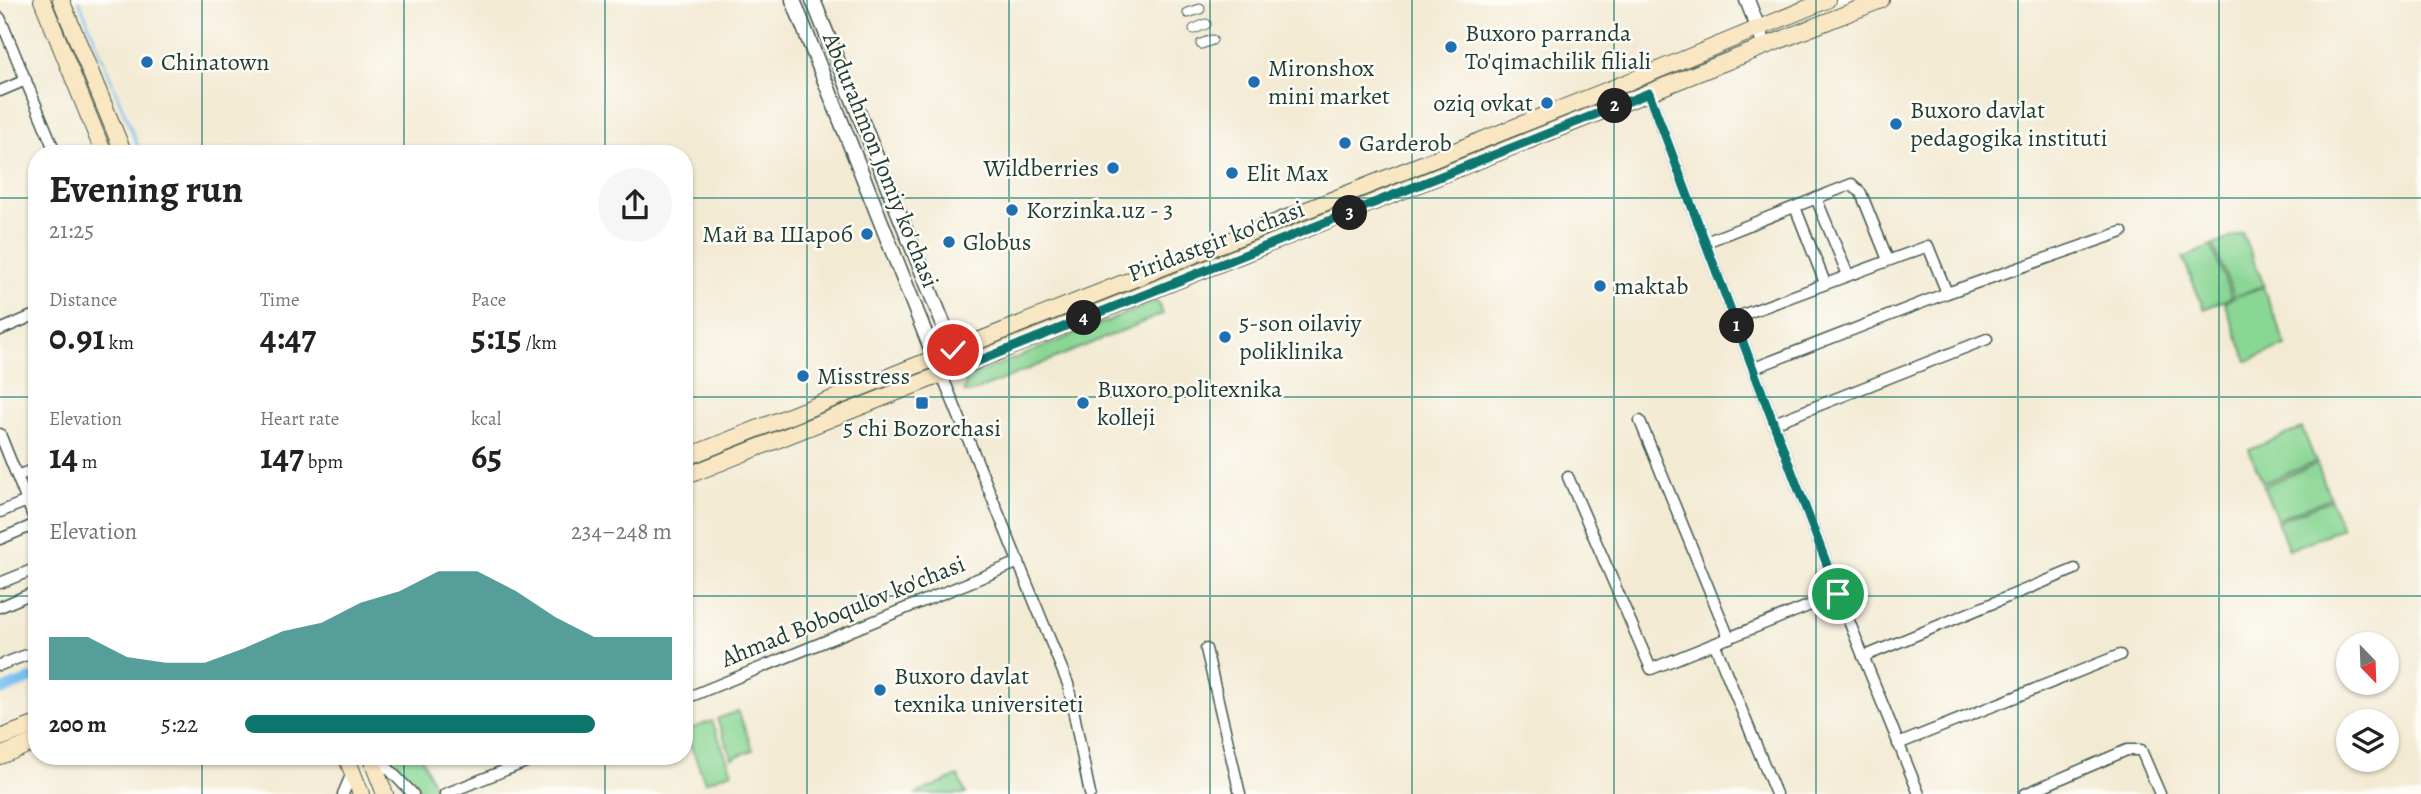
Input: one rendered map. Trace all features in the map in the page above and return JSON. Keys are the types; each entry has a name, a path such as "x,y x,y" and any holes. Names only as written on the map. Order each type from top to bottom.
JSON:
{"main road":[{"path":"42,0 100,145"},
{"path":"61,0 120,145"},
{"name":"Piridastgir ko'chasi","path":"693,453 1826,0"},
{"name":"Piridastgir ko'chasi","path":"693,473 1881,0"},
{"path":"0,738 28,727"},
{"path":"0,756 28,745"},
{"path":"349,765 361,794"},
{"path":"374,765 385,794"}],"street":[{"name":"Abdurahmon Jomiy ko'chasi","path":"793,0 942,375"},
{"name":"Abdurahmon Jomiy ko'chasi","path":"813,0 961,368"},
{"path":"1747,0 1765,46"},
{"path":"1188,13 1200,9"},
{"path":"0,18 52,145"},
{"path":"1194,29 1206,24"},
{"path":"1201,44 1212,40"},
{"path":"0,91 26,80"},
{"path":"1649,93 1838,594 1919,794"},
{"path":"1706,242 1852,184 1858,188 1888,260"},
{"path":"1816,198 1847,275"},
{"path":"1795,206 1825,283"},
{"path":"1754,368 1947,293 2122,232"},
{"path":"1734,318 1928,246 1947,293"},
{"path":"0,330 28,318"},
{"path":"1774,423 1987,339"},
{"path":"942,375 1068,684 1090,794"},
{"path":"1640,421 1729,638"},
{"path":"0,512 27,501 1,440"},
{"path":"0,468 12,463"},
{"path":"17,476 28,472"},
{"path":"1568,477 1640,649 1651,669 1838,594"},
{"path":"0,539 28,528"},
{"name":"Ahmad Boboqulov ko'chasi","path":"693,695 1018,562"},
{"path":"1863,657 2075,569"},
{"path":"0,583 28,572"},
{"path":"0,607 28,595"},
{"path":"1715,645 1776,794"},
{"path":"1206,649 1240,794"},
{"path":"0,665 28,654"},
{"path":"1898,744 2120,655"},
{"path":"2025,794 2127,750 2141,750 2160,794"},
{"path":"385,765 414,794"},
{"path":"445,794 518,765"},
{"path":"343,794 352,773"}],"green space":[{"path":"2242,233 2264,285 2237,296 2263,287 2286,346 2247,361 2224,302 2235,297 2213,245"},
{"path":"2211,246 2232,297 2204,309 2183,258"},
{"path":"1157,301 1163,314 970,393 964,392 966,378"},
{"path":"2302,428 2316,462 2263,483 2249,450"},
{"path":"2317,464 2330,498 2277,519 2263,486"},
{"path":"2331,500 2342,528 2289,550 2277,521"},
{"path":"738,711 753,750 732,758 717,719"},
{"path":"712,721 732,772 705,782 693,751 693,728"},
{"path":"393,765 425,765 437,792 424,794"},
{"path":"958,776 966,794 915,794"}],"waterway":[{"path":"79,0 137,145"},
{"path":"0,691 28,680"}],"place":[{"name":"Buxoro parranda To'qimachilik filiali","path":"1451,47"},
{"name":"Chinatown","path":"147,62"},
{"name":"Mironshox mini market","path":"1254,82"},
{"name":"oziq ovkat","path":"1547,103"},
{"name":"Buxoro davlat pedagogika instituti","path":"1896,124"},
{"name":"Garderob","path":"1345,143"},
{"name":"Wildberries","path":"1113,168"},
{"name":"Elit Max","path":"1232,173"},
{"name":"Korzinka.uz - 3","path":"1012,210"},
{"name":"Май ва Шароб","path":"867,234"},
{"name":"Globus","path":"949,242"},
{"name":"maktab","path":"1600,286"},
{"name":"5-son oilaviy poliklinika","path":"1225,337"},
{"name":"Misstress","path":"803,376"},
{"name":"5 chi Bozorchasi","path":"922,403"},
{"name":"Buxoro politexnika kolleji","path":"1083,403"},
{"name":"Buxoro davlat texnika universiteti","path":"880,690"}],"route":[{"path":"953,350 961,368 1649,93 1838,594"}]}
